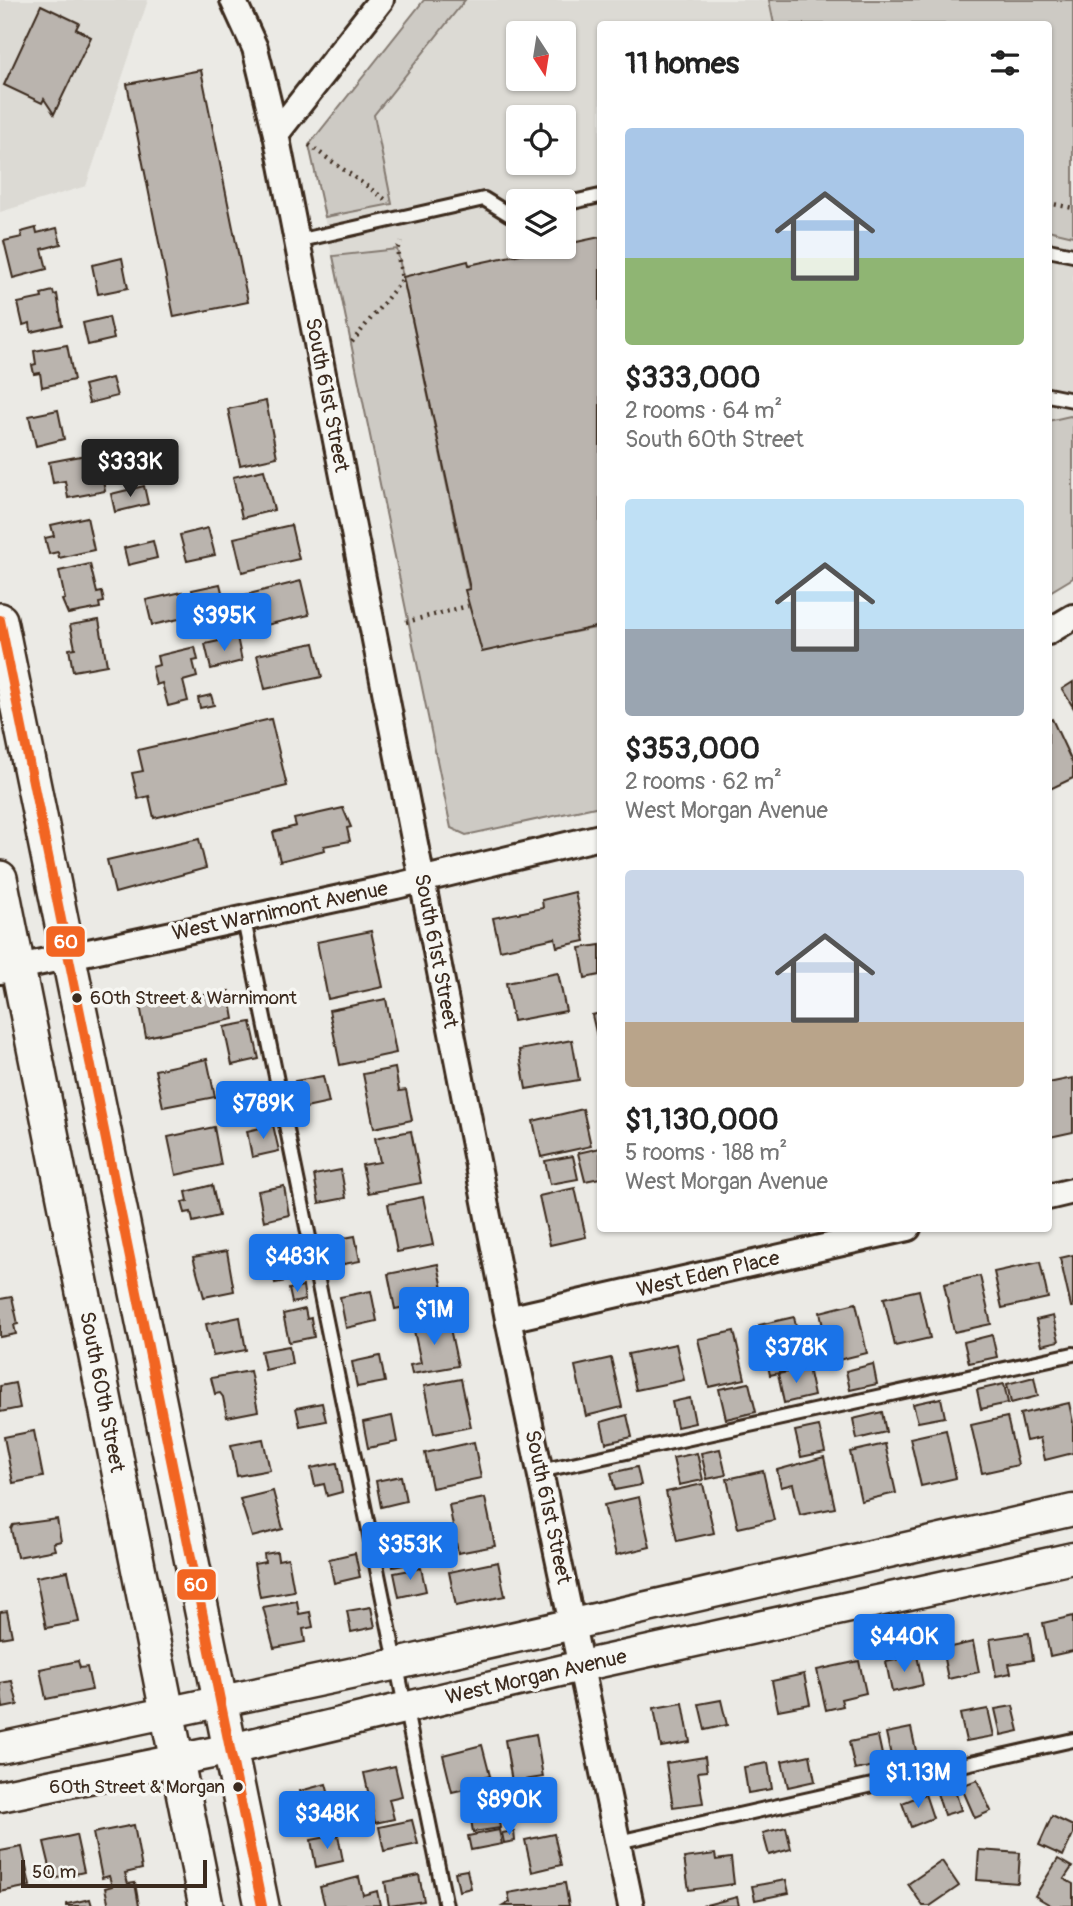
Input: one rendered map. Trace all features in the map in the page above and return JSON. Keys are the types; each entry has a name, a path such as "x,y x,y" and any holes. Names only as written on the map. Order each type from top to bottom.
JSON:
{"main road":[{"path":"0,620 262,1906"},
{"name":"South 60th Street","path":"0,878 9,969 206,1906"}],"street":[{"name":"South 61st Street","path":"233,0 255,48 276,134 508,1320 631,1906"},
{"path":"276,134 381,0"},
{"path":"1052,630 1073,617"},
{"name":"West Warnimont Avenue","path":"9,969 244,920 597,838"},
{"path":"1052,1196 1073,1191"},
{"name":"West Eden Place","path":"508,1320 891,1232"},
{"name":"West Morgan Avenue","path":"0,1748 397,1664 1073,1510"},
{"name":"West Morgan Avenue","path":"0,1796 231,1749 581,1666 1073,1558"}],"lane":[{"path":"576,201 597,197"},
{"path":"297,241 484,199 506,213"},
{"path":"1052,251 1073,255"},
{"path":"1052,396 1073,400"},
{"path":"244,920 446,1906"},
{"path":"540,1471 1073,1354"},
{"path":"618,1842 1073,1740"}],"path":[{"path":"309,145 393,205"},
{"path":"1052,204 1073,208"},
{"path":"352,342 402,280 397,249 401,242"},
{"path":"406,622 468,606"}],"shaded area":[{"path":"0,0 148,0 86,186 0,212"},
{"path":"424,0 769,0 773,21 597,21 597,807 466,835 451,828 309,145"},
{"path":"424,0 465,0 374,115 392,204 325,217 309,145"},
{"path":"769,0 1073,0 1073,236 1052,231 1052,21 773,21"},
{"path":"1052,231 1073,236 1073,578 1052,591"},
{"path":"397,249 482,651 597,628 597,807 466,835 451,828 333,256"},
{"path":"1073,417 1073,578 1052,591 1052,420"}],"building":[{"path":"41,5 79,23 76,29 91,37 54,114 44,99 42,103 4,85"},
{"path":"201,70 248,302 174,317 127,84"},
{"path":"36,228 37,233 57,228 61,244 42,249 47,269 13,278 4,241 22,237 21,232"},
{"path":"597,238 597,627 482,652 465,590 470,589 403,277 468,261 469,265 506,257 576,259 576,242"},
{"path":"122,258 128,288 98,294 92,265"},
{"path":"53,291 54,295 57,294 62,325 31,332 30,323 23,325 18,303 42,298 41,294"},
{"path":"109,317 114,339 88,345 83,323"},
{"path":"67,345 74,380 42,387 40,373 34,374 32,365 36,364 34,351"},
{"path":"112,378 117,396 89,403 84,385"},
{"path":"266,401 277,457 240,465 228,409"},
{"path":"58,410 64,439 36,446 29,416"},
{"path":"97,453 100,467 105,465 107,474 102,475 105,491 68,498 65,481 53,483 49,462"},
{"path":"151,453 157,479 131,485 125,459"},
{"path":"264,470 274,510 242,518 233,477"},
{"path":"144,486 148,504 115,512 111,494"},
{"path":"87,517 94,550 59,558 58,552 49,554 45,538 54,536 51,525"},
{"path":"291,525 299,559 242,572 234,538"},
{"path":"208,528 215,555 187,561 180,535"},
{"path":"153,541 157,558 128,565 124,548"},
{"path":"90,564 97,593 102,592 104,602 99,603 100,608 68,614 62,600 65,599 59,571"},
{"path":"301,581 309,615 253,628 245,595"},
{"path":"220,584 227,612 198,618 192,590"},
{"path":"182,592 188,617 152,625 146,600"},
{"path":"99,620 107,665 73,671 69,649 75,648 70,625"},
{"path":"237,637 242,661 211,669 205,644"},
{"path":"314,643 322,677 265,689 257,655"},
{"path":"195,647 198,660 193,661 197,677 183,681 188,701 168,706 162,683 156,685 152,667 159,665 157,656"},
{"path":"1073,682 1073,707 1062,689"},
{"path":"211,695 214,705 200,708 198,698"},
{"path":"271,719 287,786 154,818 149,796 138,799 132,773 143,771 138,750"},
{"path":"1052,719 1073,764 1073,778 1052,788"},
{"path":"343,808 351,827 347,828 350,841 324,846 325,850 280,861 273,832 296,826 294,819"},
{"path":"199,839 206,868 115,893 107,860"},
{"path":"575,892 585,941 557,947 555,938 500,950 493,918 543,908 542,900"},
{"path":"371,931 383,987 328,999 317,942"},
{"path":"597,945 597,976 585,978 580,948"},
{"path":"558,973 566,1011 513,1021 506,983"},
{"path":"229,991 234,1019 146,1037 140,1005"},
{"path":"386,999 396,1053 340,1065 329,1010"},
{"path":"597,1014 597,1036 592,1015"},
{"path":"251,1022 259,1059 232,1065 224,1027"},
{"path":"572,1040 579,1080 526,1089 519,1050"},
{"path":"207,1059 215,1097 163,1107 155,1070"},
{"path":"395,1068 399,1091 406,1090 412,1120 374,1128 363,1074"},
{"path":"323,1076 329,1103 301,1109 295,1081"},
{"path":"1073,1078 1073,1132 1052,1137 1052,1082"},
{"path":"583,1109 591,1146 541,1157 533,1121"},
{"path":"273,1125 279,1151 252,1157 247,1131"},
{"path":"214,1127 221,1165 176,1175 168,1137"},
{"path":"411,1131 421,1183 368,1193 362,1165 380,1162 375,1138"},
{"path":"597,1149 597,1179 585,1181 578,1153"},
{"path":"573,1156 578,1179 550,1184 545,1161"},
{"path":"341,1170 346,1198 319,1203 314,1175"},
{"path":"212,1185 219,1216 193,1222 191,1212 185,1213 182,1202 188,1201 186,1192"},
{"path":"284,1186 289,1215 264,1221 258,1191"},
{"path":"575,1188 586,1237 550,1245 539,1196"},
{"path":"423,1197 433,1245 397,1252 388,1204"},
{"path":"355,1236 360,1261 333,1266 328,1241"},
{"path":"227,1251 234,1291 204,1297 193,1257"},
{"path":"297,1254 302,1278 275,1283 270,1259"},
{"path":"1073,1255 1073,1307 1071,1307 1060,1258"},
{"path":"1040,1262 1048,1298 1002,1308 994,1272"},
{"path":"438,1264 445,1299 395,1309 388,1274"},
{"path":"980,1276 991,1324 954,1332 944,1284"},
{"path":"303,1286 305,1300 292,1303 289,1289"},
{"path":"919,1290 930,1338 895,1346 884,1298"},
{"path":"371,1291 377,1321 346,1328 340,1297"},
{"path":"12,1297 18,1324 14,1325 16,1334 0,1337 0,1299"},
{"path":"856,1303 867,1353 830,1362 820,1312"},
{"path":"305,1309 307,1319 311,1318 314,1337 289,1342 283,1314"},
{"path":"1053,1316 1059,1341 1042,1345 1036,1320"},
{"path":"240,1317 246,1350 213,1356 206,1324"},
{"path":"794,1317 805,1367 770,1375 759,1325"},
{"path":"448,1319 458,1366 412,1374 410,1365 421,1363 413,1326"},
{"path":"734,1331 745,1379 709,1387 698,1339"},
{"path":"992,1335 997,1357 969,1363 964,1342"},
{"path":"676,1344 684,1380 636,1390 628,1354"},
{"path":"289,1346 292,1364 265,1370 261,1351"},
{"path":"380,1356 385,1382 357,1387 352,1362"},
{"path":"611,1358 622,1407 586,1416 575,1366"},
{"path":"873,1364 877,1384 850,1390 846,1371"},
{"path":"808,1368 814,1396 784,1403 778,1374"},
{"path":"250,1371 258,1411 227,1417 223,1397 220,1393 215,1394 211,1378"},
{"path":"1034,1377 1038,1396 1011,1403 1007,1384"},
{"path":"461,1379 471,1427 434,1434 424,1386"},
{"path":"15,1383 20,1408 0,1412 0,1386"},
{"path":"749,1383 756,1412 726,1419 719,1389"},
{"path":"1004,1384 1008,1403 981,1409 977,1390"},
{"path":"690,1398 695,1423 677,1427 672,1402"},
{"path":"941,1398 945,1417 918,1422 913,1404"},
{"path":"322,1403 326,1421 300,1426 296,1408"},
{"path":"1069,1403 1073,1422 1073,1453 1045,1460 1040,1438 1026,1441 1020,1414"},
{"path":"882,1412 886,1432 857,1439 853,1419"},
{"path":"627,1415 632,1437 606,1443 601,1422"},
{"path":"392,1416 397,1442 368,1448 363,1422"},
{"path":"1007,1417 1018,1465 982,1473 971,1425"},
{"path":"819,1426 825,1452 801,1457 795,1431"},
{"path":"946,1430 956,1478 921,1486 910,1438"},
{"path":"34,1431 43,1477 13,1483 4,1437"},
{"path":"263,1439 270,1470 237,1476 231,1445"},
{"path":"474,1442 481,1478 432,1488 425,1453"},
{"path":"885,1444 896,1493 861,1501 850,1452"},
{"path":"720,1449 726,1475 707,1479 701,1453"},
{"path":"697,1453 703,1480 679,1485 673,1458"},
{"path":"824,1457 835,1508 800,1515 793,1484 781,1487 777,1470"},
{"path":"337,1463 342,1492 327,1496 324,1484 315,1486 311,1468"},
{"path":"637,1467 641,1485 615,1490 611,1473"},
{"path":"763,1471 774,1520 738,1528 727,1479"},
{"path":"401,1476 406,1501 381,1507 376,1481"},
{"path":"703,1484 714,1533 677,1541 666,1492"},
{"path":"273,1491 283,1529 252,1537 240,1499"},
{"path":"639,1497 650,1547 616,1555 604,1505"},
{"path":"485,1498 495,1546 458,1553 449,1505"},
{"path":"57,1519 61,1541 53,1543 55,1550 17,1557 11,1529 13,1525"},
{"path":"415,1535 420,1562 393,1567 387,1540"},
{"path":"277,1552 278,1560 288,1558 294,1591 260,1597 254,1564 265,1562 264,1554"},
{"path":"355,1553 360,1577 334,1583 329,1559"},
{"path":"498,1562 505,1596 456,1606 449,1572"},
{"path":"421,1568 426,1591 399,1597 394,1573"},
{"path":"68,1571 79,1622 46,1628 36,1577"},
{"path":"297,1601 299,1614 310,1612 313,1627 303,1629 305,1642 274,1648 263,1607"},
{"path":"371,1607 375,1627 351,1632 347,1611"},
{"path":"7,1611 12,1636 0,1638 0,1612"},
{"path":"1073,1616 1073,1651 1050,1656 1043,1623"},
{"path":"1029,1633 1033,1660 1009,1664 1011,1673 996,1676 990,1639"},
{"path":"973,1642 979,1672 948,1679 942,1649"},
{"path":"917,1655 923,1685 892,1692 886,1662"},
{"path":"78,1661 80,1668 87,1667 92,1690 46,1699 40,1669"},
{"path":"859,1661 866,1693 841,1699 843,1706 826,1710 817,1670"},
{"path":"804,1674 810,1704 778,1710 772,1681"},
{"path":"12,1681 18,1705 3,1708 0,1683"},
{"path":"721,1700 727,1725 705,1730 699,1704"},
{"path":"683,1703 690,1742 661,1747 654,1708"},
{"path":"1013,1706 1019,1731 1001,1735 995,1709"},
{"path":"988,1709 994,1736 966,1741 960,1714"},
{"path":"911,1728 917,1755 892,1760 886,1733"},
{"path":"536,1734 543,1777 512,1782 505,1740"},
{"path":"878,1736 884,1764 855,1770 849,1742"},
{"path":"482,1745 490,1776 464,1783 465,1789 452,1792 443,1755"},
{"path":"810,1755 815,1781 788,1787 782,1761"},
{"path":"705,1757 707,1771 698,1772 703,1803 673,1807 666,1763"},
{"path":"768,1763 772,1789 748,1793 744,1767"},
{"path":"395,1766 402,1796 389,1799 394,1819 375,1823 364,1773"},
{"path":"977,1780 991,1811 975,1818 961,1786"},
{"path":"326,1784 336,1822 309,1829 300,1791"},
{"path":"953,1784 961,1810 944,1815 936,1790"},
{"path":"544,1790 549,1816 522,1821 517,1795"},
{"path":"925,1794 933,1818 911,1827 902,1803"},
{"path":"496,1803 500,1828 473,1832 469,1807"},
{"path":"1052,1816 1073,1826 1073,1834 1063,1856 1039,1845"},
{"path":"412,1820 418,1844 384,1851 379,1827"},
{"path":"134,1825 142,1869 125,1873 128,1884 135,1883 139,1906 109,1906 105,1888 112,1886 109,1876 102,1878 93,1833"},
{"path":"786,1827 791,1849 769,1855 763,1833"},
{"path":"499,1830 502,1844 471,1850 468,1836"},
{"path":"514,1831 515,1841 504,1843 502,1833"},
{"path":"554,1834 561,1865 532,1872 525,1840"},
{"path":"76,1835 84,1872 53,1879 44,1842"},
{"path":"338,1835 343,1861 316,1867 311,1840"},
{"path":"22,1847 30,1886 0,1892 0,1851"},
{"path":"979,1850 1020,1853 1018,1883 977,1880"},
{"path":"715,1854 716,1860 731,1858 734,1884 689,1890 684,1858"},
{"path":"1058,1859 1072,1867 1064,1879 1073,1884 1073,1906 1052,1906 1035,1896"},
{"path":"942,1861 959,1886 930,1906 923,1906 908,1884"},
{"path":"467,1870 471,1888 459,1891 455,1872"},
{"path":"419,1875 424,1901 389,1906 385,1882"},
{"path":"359,1877 363,1895 377,1891 380,1905 325,1906 320,1887"},
{"path":"786,1880 789,1893 755,1900 752,1886"},
{"path":"565,1883 569,1906 503,1906 510,1902 508,1893"},
{"path":"737,1897 739,1906 702,1906"},
{"path":"90,1899 92,1906 67,1906 67,1904"}],"transit line":[{"name":"60","path":"0,620 262,1906"}],"place":[{"name":"60th Street & Warnimont","path":"77,998"},
{"name":"60th Street & Morgan","path":"238,1787"}]}
